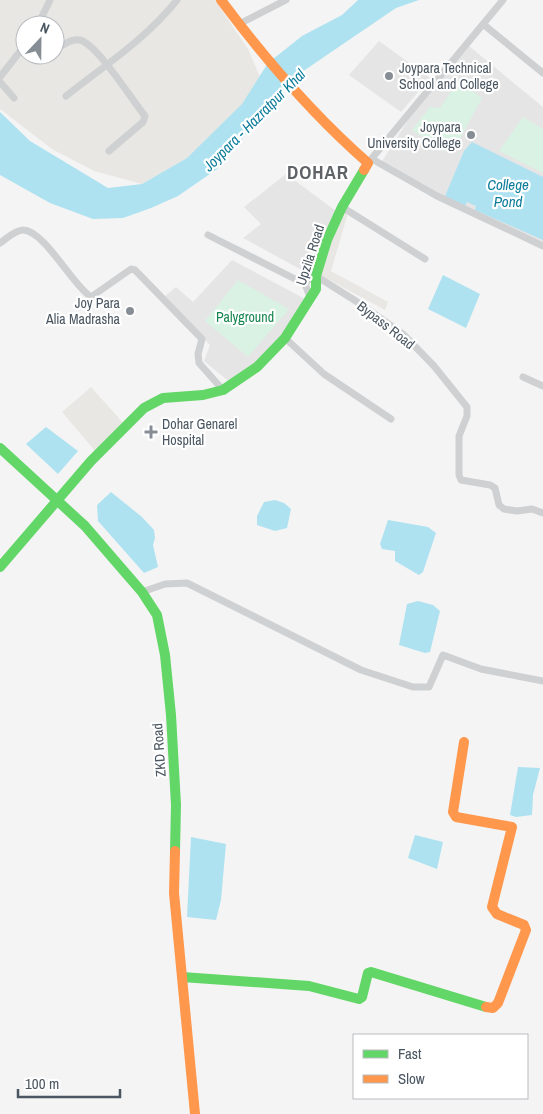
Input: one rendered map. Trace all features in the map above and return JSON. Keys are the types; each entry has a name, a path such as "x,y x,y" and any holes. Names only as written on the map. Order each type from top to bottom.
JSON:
{"street":[{"path":"43,15 50,0"},
{"path":"66,96 108,66 160,22 177,0"},
{"path":"221,0 263,56 301,101 325,126 370,161 437,196 543,246"},
{"path":"238,24 286,0"},
{"path":"370,161 503,0"},
{"path":"483,24 543,73"},
{"path":"65,43 70,40 79,40 87,43 108,66 145,116 143,122 109,151"},
{"path":"0,77 15,58"},
{"path":"0,82 14,98"},
{"name":"Upzila Road","path":"0,567 91,461 152,402 163,398 203,395 223,390 257,367 285,338 317,285 316,276 327,240 342,207 370,161"},
{"path":"342,207 426,259"},
{"path":"0,243 18,231 24,230 44,244 89,296 93,297 131,269 135,270 202,339 198,354 199,363 223,390"},
{"path":"208,235 305,284 310,297"},
{"path":"305,284 310,278 316,276"},
{"name":"Bypass Road","path":"316,276 360,303 403,334 434,366 467,407 467,416 460,436 459,475 461,480 490,484 494,488 499,504 504,509 517,511 532,509 543,513"},
{"path":"285,338 324,374 391,420"},
{"path":"523,377 543,386"},
{"name":"ZKD Road","path":"0,448 85,526 142,592 157,615 163,638 167,673 176,805 174,893 195,1114"},
{"path":"142,592 165,584 187,583 361,670 413,687 428,687 441,658 446,655 462,664 543,681"},
{"path":"182,977 309,986 359,999 362,997 368,973 371,972 487,1007 493,1008 498,1004 526,930 524,925 497,914 492,907 512,827 458,818 453,812 464,742"}],"shaded area":[{"path":"0,0 215,0 248,49 265,89 187,158 142,184 94,171 52,149 0,109"},
{"name":"Joypara Technical School and College","path":"379,41 430,78 401,112 349,75"},
{"name":"Joypara University College","path":"469,46 543,107 543,244 454,203 381,163 417,106"},
{"path":"286,174 336,211 311,275 243,238 261,224 244,207"},
{"path":"342,211 348,213 331,271 388,302 385,310 320,275"},
{"path":"232,260 307,300 284,338 232,384 204,361 210,345 164,297 176,287 193,302"},
{"path":"91,387 126,426 96,452 62,412"}],"green space":[{"path":"458,81 482,98 455,148 443,151 412,130 430,107 440,108"},
{"path":"523,117 543,129 543,173 499,151"},
{"name":"Palyground","path":"238,280 289,309 248,357 205,321"}],"water":[{"name":"Joypara - Hazratpur Khal","path":"358,0 419,0 396,8 299,74 270,105 217,169 178,196 123,218 93,219 50,203 0,175 0,112 30,141 108,188 142,184 187,158 242,104 268,63 302,36 342,15"},
{"name":"College Pond","path":"472,142 543,177 543,240 475,210 476,206 467,202 465,206 445,196 464,151"},
{"path":"443,275 480,294 466,328 428,309"},
{"path":"46,427 78,451 58,474 26,444"},
{"path":"111,492 142,517 154,530 155,538 153,545 158,567 144,573 98,521 97,505"},
{"path":"275,500 284,503 291,509 287,528 275,531 257,525 257,516 264,502"},
{"path":"388,520 428,527 436,533 423,572 419,575 395,561 395,551 382,549 380,544"},
{"path":"418,601 433,605 440,611 430,652 425,653 399,645 407,604"},
{"path":"518,767 540,768 533,795 532,815 516,817 510,815"},
{"path":"415,835 443,842 437,869 408,858"},
{"path":"191,837 226,844 221,900 216,920 187,917"}],"traffic: fast":[{"path":"0,567 91,461 144,408 163,398 203,395 223,390 257,367 285,338 316,289 316,276 327,240 342,207 364,170"},
{"path":"0,448 85,526 142,592 157,615 165,655 171,715 176,805 175,851"},
{"path":"182,977 309,986 359,999 362,997 368,973 371,972 486,1007"}],"traffic: slow":[{"path":"221,0 308,105 368,163 364,170"},
{"path":"464,742 453,812 456,817 512,827 492,907 497,914 524,925 526,930 498,1003 493,1008 486,1007"},
{"path":"175,851 174,893 195,1114"}],"place":[{"name":"Joypara Technical School and College","path":"389,76"},
{"name":"Joypara University College","path":"471,135"},
{"name":"Joy Para Alia Madrasha","path":"130,311"},
{"name":"Dohar Genarel Hospital","path":"151,432"}],"district":[{"name":"DOHAR","path":"318,172"}]}
